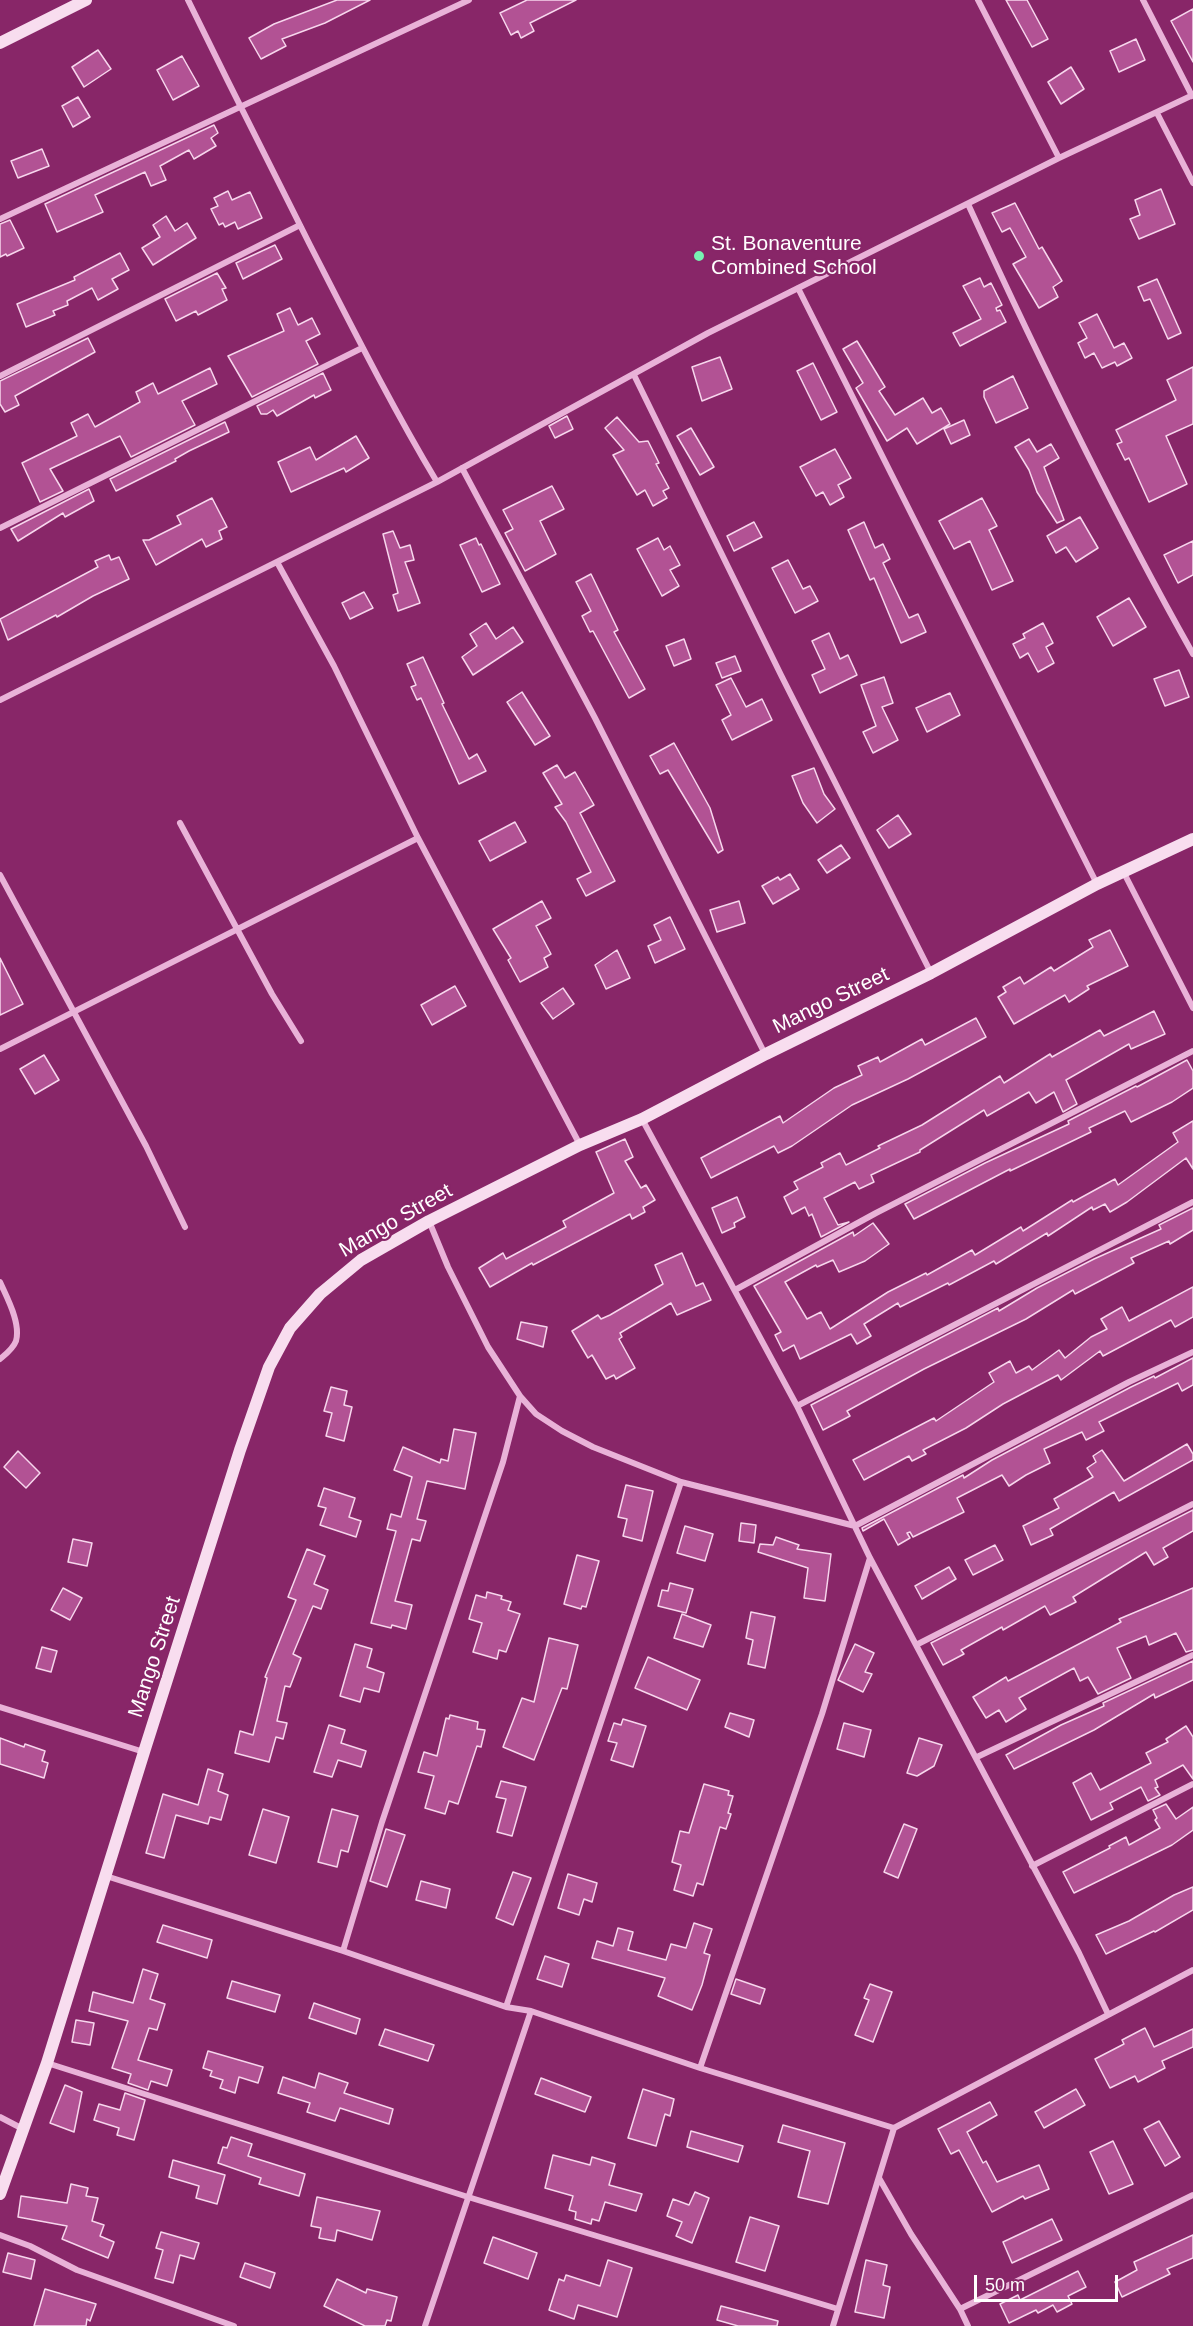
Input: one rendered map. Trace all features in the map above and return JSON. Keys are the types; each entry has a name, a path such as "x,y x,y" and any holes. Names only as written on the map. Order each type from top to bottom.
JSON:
{"main road":[{"path":"0,43 86,0"},
{"name":"Mango Street","path":"0,2194 47,2063 240,1450 269,1367 290,1328 320,1294 361,1260 429,1221 580,1146 642,1119 766,1054 932,973 1097,884 1193,839"}],"street":[{"path":"188,0 362,348 437,482"},
{"path":"0,219 470,0"},
{"path":"978,0 1059,158"},
{"path":"0,700 437,482 708,333 1059,158 1192,95 1143,0"},
{"path":"1157,113 1193,183"},
{"path":"968,204 1024,328 1126,533 1193,654"},
{"path":"0,376 300,225"},
{"path":"798,288 1097,884"},
{"path":"0,528 362,348"},
{"path":"634,375 781,675 932,973"},
{"path":"462,468 595,718 766,1054"},
{"path":"277,562 334,666 418,838 580,1146"},
{"path":"180,823 272,993 301,1041"},
{"path":"0,1049 418,838"},
{"path":"1124,873 1193,1008"},
{"path":"0,875 146,1146 185,1227"},
{"path":"735,1290 876,1213 1193,1051"},
{"path":"642,1119 796,1406 870,1558 1080,1953 1108,2014"},
{"path":"796,1406 1193,1202"},
{"path":"429,1221 448,1267 488,1347 520,1396 536,1414 593,1447 681,1482 855,1526 1130,1382 1193,1352"},
{"path":"0,1282 15,1322 16,1340 11,1350 0,1359"},
{"path":"343,1952 389,1801 502,1462 520,1396"},
{"path":"506,2007 681,1482"},
{"path":"916,1645 1193,1504"},
{"path":"700,2068 818,1725 870,1558"},
{"path":"977,1757 1193,1655"},
{"path":"0,1707 144,1752"},
{"path":"1032,1866 1193,1784"},
{"path":"106,1876 506,2007 531,2011 700,2068 894,2128 1193,1970"},
{"path":"425,2326 531,2011"},
{"path":"47,2063 468,2197 838,2309"},
{"path":"0,2117 23,2128"},
{"path":"832,2326 894,2128"},
{"path":"879,2178 911,2234 960,2309 968,2326"},
{"path":"960,2309 1193,2194"},
{"path":"0,2235 30,2246 77,2270 234,2326"}],"building":[{"path":"337,0 370,0 325,23 282,39 286,46 261,59 249,38 274,24"},
{"path":"527,0 576,0 530,23 534,31 521,38 518,31 511,35 500,13"},
{"path":"1006,0 1027,0 1048,39 1032,47"},
{"path":"1193,9 1193,62 1171,21"},
{"path":"1136,39 1145,60 1119,72 1110,51"},
{"path":"98,50 111,69 84,87 72,67"},
{"path":"182,56 199,86 173,100 157,70"},
{"path":"1071,67 1084,89 1061,104 1048,82"},
{"path":"78,97 90,117 73,127 62,106"},
{"path":"214,125 218,133 211,138 216,146 194,159 189,150 160,166 166,180 151,186 145,172 95,195 103,212 57,232 45,204"},
{"path":"42,149 49,166 18,178 11,161"},
{"path":"1161,189 1175,224 1139,239 1130,219 1140,215 1135,200"},
{"path":"228,191 232,200 250,192 262,218 238,229 235,222 225,227 223,223 219,225 211,209 218,206 214,198"},
{"path":"1015,203 1039,249 1042,247 1062,281 1053,287 1058,297 1039,308 1013,264 1026,257 1010,228 1002,232 992,213"},
{"path":"166,216 175,231 187,223 196,238 153,265 142,248 160,237 153,225"},
{"path":"10,220 24,248 0,257 0,224"},
{"path":"275,245 282,259 243,279 236,263"},
{"path":"120,253 129,270 112,279 118,289 98,300 92,288 67,301 68,305 53,311 55,315 26,327 17,304 75,280 74,277"},
{"path":"217,273 226,288 222,289 227,300 198,315 196,311 176,321 165,299"},
{"path":"980,278 984,287 991,283 1002,305 996,308 997,311 1000,310 1006,322 960,346 953,333 981,319 963,286"},
{"path":"1157,279 1181,333 1168,339 1150,299 1144,301 1138,287"},
{"path":"290,308 298,325 312,318 320,334 306,341 318,364 252,397 228,356 284,331 277,314"},
{"path":"1097,314 1114,348 1124,343 1132,358 1117,366 1115,362 1102,368 1094,353 1085,358 1078,343 1087,338 1079,323"},
{"path":"88,338 95,352 15,396 19,405 5,412 0,404 0,381"},
{"path":"857,341 885,387 879,391 895,415 923,398 932,413 941,408 950,424 917,444 907,428 887,441 856,388 863,383 843,349"},
{"path":"720,357 732,389 702,401 692,367"},
{"path":"813,363 837,412 821,420 797,371"},
{"path":"1193,367 1193,424 1166,436 1187,484 1149,502 1129,458 1125,460 1117,444 1122,442 1116,430 1176,400 1167,380"},
{"path":"210,368 217,384 182,401 195,425 131,457 120,436 50,469 63,491 40,502 22,463 77,436 71,423 88,414 95,427 140,402 136,392 153,383 158,394"},
{"path":"323,373 331,390 315,398 314,395 277,416 273,410 267,414 261,414 257,406"},
{"path":"1013,376 1028,408 996,423 984,397 984,391"},
{"path":"567,416 573,429 555,438 549,426"},
{"path":"617,417 639,442 648,441 659,463 656,464 669,488 663,491 667,498 653,506 645,490 637,495 613,455 624,450 605,428"},
{"path":"964,420 970,435 951,444 944,429"},
{"path":"225,422 229,432 116,491 110,479"},
{"path":"691,428 714,467 700,475 677,436"},
{"path":"356,436 369,458 346,472 344,468 291,492 278,462 310,447 316,460"},
{"path":"1029,439 1037,452 1051,444 1059,458 1044,467 1064,520 1057,523 1037,492 1029,470 1015,447"},
{"path":"835,449 851,478 838,485 844,497 830,505 823,492 816,496 800,467"},
{"path":"552,486 564,509 540,521 556,554 525,571 505,533 513,529 503,510"},
{"path":"89,489 94,501 65,517 63,513 18,541 11,529"},
{"path":"212,498 227,527 219,531 222,539 206,547 202,539 156,565 143,540 149,540 181,524 177,516"},
{"path":"982,498 997,526 989,530 1013,581 992,590 970,541 954,549 939,521"},
{"path":"1080,517 1098,548 1076,562 1066,547 1056,553 1047,536"},
{"path":"754,522 762,537 734,551 727,536"},
{"path":"864,522 875,548 883,544 890,559 883,563 909,618 918,614 926,632 901,643 874,578 870,580 848,530"},
{"path":"393,531 400,548 410,545 414,560 405,562 420,603 398,611 393,595 398,593 383,534"},
{"path":"476,538 500,584 482,592 460,545"},
{"path":"658,538 664,550 670,546 680,565 670,570 679,586 662,596 637,549"},
{"path":"1193,541 1193,575 1178,583 1164,555"},
{"path":"109,555 111,560 119,557 129,579 8,640 0,619 98,567 95,561"},
{"path":"788,560 803,589 810,586 818,601 795,613 772,568"},
{"path":"591,574 618,630 614,632 645,689 629,698 593,631 590,632 582,616 591,611 576,582"},
{"path":"364,592 373,608 350,619 342,603"},
{"path":"1129,598 1146,627 1113,646 1097,617"},
{"path":"486,623 496,639 513,627 523,642 473,675 462,657 477,646 470,634"},
{"path":"1043,623 1053,643 1046,647 1054,663 1038,672 1028,653 1020,658 1013,644 1025,638 1023,634"},
{"path":"829,633 840,659 848,655 857,675 820,693 812,675 825,669 812,641"},
{"path":"684,639 691,659 674,666 666,646"},
{"path":"735,656 741,671 722,678 716,663"},
{"path":"423,657 444,703 442,704 469,759 477,754 486,771 459,784 421,698 417,700 411,687 416,685 407,664"},
{"path":"1179,670 1189,697 1165,706 1154,679"},
{"path":"884,677 893,703 882,707 898,740 873,753 863,732 876,726 861,685"},
{"path":"731,678 746,707 762,699 772,720 732,740 722,720 731,715 716,685"},
{"path":"522,692 550,736 535,745 507,702"},
{"path":"950,693 960,715 927,732 916,708"},
{"path":"674,743 710,808 723,850 718,853 668,770 660,774 650,756"},
{"path":"557,765 565,778 575,772 594,805 580,813 615,881 586,896 577,879 591,872 566,822 555,807 562,804 543,773"},
{"path":"814,768 824,794 835,809 817,823 803,803 792,776"},
{"path":"898,815 911,834 889,848 877,830"},
{"path":"515,822 526,842 490,861 479,841"},
{"path":"841,845 850,858 827,873 818,860"},
{"path":"790,874 799,889 773,904 762,886 778,877 780,880"},
{"path":"542,901 551,918 536,926 551,954 544,958 548,967 520,982 508,960 511,958 493,929"},
{"path":"739,901 745,923 717,932 710,910"},
{"path":"670,917 685,949 655,963 648,946 661,940 654,925"},
{"path":"1110,930 1128,966 1087,986 1089,989 1069,1002 1065,995 1014,1024 998,997 1006,992 1003,987 1020,977 1024,984 1051,967 1054,971 1093,947 1089,940"},
{"path":"617,950 630,978 606,989 595,965"},
{"path":"0,958 23,1004 0,1015"},
{"path":"455,986 466,1006 432,1025 421,1005"},
{"path":"563,988 574,1004 553,1019 541,1003"},
{"path":"1154,1011 1165,1034 1131,1049 1129,1044 1066,1080 1077,1104 1063,1112 1054,1092 1036,1103 1029,1092 987,1116 984,1110 920,1152 871,1175 874,1182 859,1189 855,1182 824,1198 838,1225 849,1222 821,1237 812,1214 809,1216 805,1207 792,1214 784,1197 798,1189 794,1182 823,1167 821,1163 840,1153 846,1165 880,1148 878,1146 922,1125 1000,1076 1004,1083 1050,1054 1052,1057 1100,1030 1104,1036"},
{"path":"976,1018 986,1037 908,1079 852,1105 792,1146 778,1153 774,1146 711,1178 701,1158 780,1116 783,1123 834,1088 862,1075 858,1066 878,1057 880,1062 922,1039 925,1045"},
{"path":"44,1055 59,1080 35,1094 20,1069"},
{"path":"1187,1060 1193,1071 1193,1088 1172,1102 1131,1122 1125,1111 1089,1128 1091,1132 1010,1171 1010,1169 914,1219 905,1204 1069,1124 1068,1121"},
{"path":"1193,1121 1193,1169 1186,1158 1110,1212 1105,1204 1093,1210 1092,1207 1048,1236 1047,1233 996,1264 994,1261 900,1307 898,1303 864,1324 871,1336 857,1344 851,1334 800,1359 794,1345 783,1351 775,1335 781,1332 754,1286 853,1232 854,1236 873,1223 889,1244 865,1261 839,1272 833,1260 817,1267 816,1265 785,1282 807,1319 821,1312 830,1329 888,1292 926,1273 927,1275 972,1250 975,1255 1021,1227 1023,1231 1072,1200 1073,1202 1115,1179 1118,1185 1178,1142 1173,1133"},
{"path":"625,1139 633,1157 625,1161 641,1188 646,1185 655,1200 643,1207 645,1212 632,1219 630,1214 533,1265 532,1263 490,1287 479,1268 503,1253 506,1259 566,1227 563,1221 614,1193 596,1152"},
{"path":"737,1197 745,1217 734,1223 735,1227 722,1233 712,1208"},
{"path":"1193,1208 1193,1230 1170,1244 1169,1241 1131,1258 1134,1263 1075,1294 1073,1290 1026,1319 924,1369 847,1411 850,1416 823,1430 811,1405 998,1308 999,1311 1037,1288 1094,1259 1161,1229 1159,1225"},
{"path":"682,1253 696,1286 703,1283 711,1300 677,1315 671,1303 620,1333 622,1337 619,1339 635,1368 616,1379 614,1375 606,1379 592,1355 588,1358 572,1331 598,1315 601,1319 610,1315 663,1284 655,1265"},
{"path":"1193,1287 1193,1317 1175,1327 1171,1320 1103,1356 1100,1351 1061,1380 1058,1375 1003,1404 966,1428 923,1450 926,1454 912,1461 909,1456 864,1480 853,1460 934,1418 936,1421 994,1382 989,1373 1010,1361 1016,1373 1029,1366 1032,1370 1059,1350 1065,1358 1091,1337 1107,1329 1101,1319 1122,1307 1129,1321"},
{"path":"521,1322 547,1327 543,1347 517,1339"},
{"path":"1193,1358 1193,1385 1182,1391 1178,1383 1099,1422 1104,1431 1086,1440 1082,1432 1044,1449 1050,1463 1009,1486 1002,1475 957,1498 964,1512 913,1537 910,1532 907,1533 910,1538 898,1545 884,1519 863,1531 862,1528 963,1475 964,1478 992,1460 1131,1387 1154,1376 1155,1378"},
{"path":"331,1387 347,1391 344,1405 352,1407 344,1441 326,1436 332,1413 324,1411"},
{"path":"454,1429 476,1433 465,1489 427,1481 417,1519 426,1521 420,1541 412,1539 395,1601 412,1605 406,1629 371,1623 396,1531 387,1529 391,1514 401,1517 412,1477 394,1470 403,1447 440,1463 441,1459 448,1461"},
{"path":"1187,1444 1193,1454 1193,1460 1119,1501 1114,1492 1050,1529 1053,1535 1031,1545 1023,1526 1059,1508 1054,1499 1093,1477 1087,1468 1096,1462 1093,1456 1102,1450 1124,1481"},
{"path":"18,1451 40,1473 26,1488 4,1467"},
{"path":"626,1485 653,1491 642,1541 623,1536 627,1519 618,1517"},
{"path":"324,1488 355,1498 349,1517 361,1521 356,1537 320,1525 326,1508 318,1506"},
{"path":"1193,1510 1193,1531 1163,1548 1168,1557 1154,1565 1146,1552 1073,1597 1076,1602 1050,1615 1045,1606 961,1650 964,1654 943,1665 931,1643"},
{"path":"741,1523 756,1525 754,1543 739,1541"},
{"path":"685,1526 713,1534 705,1561 677,1553"},
{"path":"776,1537 799,1545 797,1549 831,1554 825,1601 804,1598 808,1568 758,1552 760,1544 773,1545"},
{"path":"73,1539 92,1543 87,1566 68,1562"},
{"path":"995,1545 1003,1560 973,1575 965,1560"},
{"path":"307,1549 325,1556 314,1584 328,1590 321,1609 313,1606 293,1654 301,1658 290,1687 285,1686 277,1721 287,1723 283,1739 276,1737 269,1762 235,1753 240,1731 253,1735 267,1678 265,1677 296,1600 288,1597"},
{"path":"577,1555 599,1561 586,1607 582,1606 581,1609 564,1604"},
{"path":"949,1567 956,1579 922,1599 915,1586"},
{"path":"670,1583 693,1589 686,1613 658,1606 662,1590 668,1591"},
{"path":"63,1588 82,1598 70,1620 51,1610"},
{"path":"1193,1588 1193,1650 1186,1652 1176,1633 1149,1645 1146,1636 1117,1648 1131,1678 1098,1694 1088,1677 1080,1681 1074,1668 1019,1698 1026,1709 1006,1722 999,1710 986,1718 973,1697 1006,1677 1008,1681 1121,1622 1119,1619"},
{"path":"487,1592 502,1596 501,1599 511,1602 508,1610 520,1614 506,1652 499,1650 497,1659 473,1652 482,1623 469,1619 476,1595 486,1598"},
{"path":"751,1612 775,1617 765,1668 748,1664 753,1640 746,1638"},
{"path":"682,1614 711,1625 703,1647 674,1638"},
{"path":"549,1638 578,1645 567,1689 562,1688 534,1760 503,1747 522,1698 534,1702"},
{"path":"355,1644 372,1649 367,1667 384,1673 379,1692 364,1688 360,1702 340,1696"},
{"path":"855,1644 874,1653 865,1672 872,1674 863,1692 838,1680"},
{"path":"42,1647 57,1651 51,1672 36,1668"},
{"path":"648,1657 700,1680 687,1710 635,1688"},
{"path":"1193,1661 1193,1680 1155,1698 1154,1694 1094,1730 1014,1769 1006,1755 1061,1725 1104,1706 1103,1703"},
{"path":"730,1713 754,1720 749,1737 725,1727"},
{"path":"450,1715 478,1722 477,1729 485,1730 481,1747 477,1746 458,1804 449,1801 445,1814 425,1808 434,1776 418,1772 424,1752 437,1756 446,1718 449,1719"},
{"path":"623,1719 646,1726 633,1767 611,1760 617,1743 608,1741 614,1723 621,1725"},
{"path":"844,1723 871,1730 864,1757 837,1749"},
{"path":"329,1725 345,1730 341,1743 366,1751 361,1767 338,1760 332,1777 314,1772"},
{"path":"1186,1726 1193,1737 1193,1779 1183,1765 1155,1780 1158,1787 1155,1788 1160,1795 1148,1801 1141,1787 1110,1803 1113,1809 1091,1820 1073,1783 1091,1773 1100,1790 1151,1763 1146,1753 1168,1742 1166,1739"},
{"path":"0,1738 24,1747 25,1744 45,1751 42,1761 48,1763 44,1778 0,1764"},
{"path":"919,1738 942,1745 934,1766 917,1776 907,1773"},
{"path":"208,1769 223,1774 218,1791 228,1795 221,1820 210,1817 208,1824 176,1815 164,1858 146,1853 163,1794 198,1805"},
{"path":"501,1781 526,1787 512,1836 497,1832 506,1799 496,1797"},
{"path":"704,1784 729,1791 728,1795 733,1796 726,1829 720,1827 703,1885 697,1883 693,1896 674,1890 681,1865 672,1862 680,1831 689,1833"},
{"path":"1166,1804 1176,1819 1193,1807 1193,1830 1172,1845 1074,1893 1063,1872 1110,1848 1109,1846 1126,1837 1129,1845 1160,1828 1153,1810"},
{"path":"263,1809 289,1817 276,1863 249,1855"},
{"path":"332,1809 358,1816 348,1852 341,1850 337,1867 318,1862"},
{"path":"904,1824 917,1829 898,1878 884,1872"},
{"path":"386,1829 405,1835 387,1887 370,1881"},
{"path":"513,1872 531,1878 513,1925 496,1918"},
{"path":"568,1874 597,1883 592,1902 584,1899 579,1915 558,1908"},
{"path":"421,1881 450,1889 446,1908 416,1900"},
{"path":"1193,1887 1193,1910 1155,1932 1106,1954 1096,1935 1129,1921 1174,1895"},
{"path":"694,1923 712,1929 704,1953 710,1955 692,2010 658,1996 665,1978 592,1958 597,1941 613,1946 618,1928 633,1932 628,1950 666,1960 671,1944 686,1948"},
{"path":"163,1925 212,1940 207,1958 157,1942"},
{"path":"545,1956 569,1964 562,1987 537,1979"},
{"path":"143,1969 158,1974 150,1999 165,2004 157,2030 149,2028 138,2060 172,2070 167,2086 151,2081 148,2090 128,2083 131,2074 112,2068 128,2021 89,2011 93,1992 133,2003"},
{"path":"736,1979 765,1989 760,2004 731,1994"},
{"path":"232,1981 280,1995 275,2012 227,1998"},
{"path":"870,1984 892,1992 873,2042 855,2035 869,2000 864,1998"},
{"path":"314,2003 360,2019 356,2034 309,2018"},
{"path":"76,2020 94,2023 90,2045 72,2042"},
{"path":"1145,2028 1154,2047 1193,2029 1193,2047 1162,2061 1165,2068 1138,2082 1135,2076 1110,2088 1095,2059 1124,2044 1122,2040"},
{"path":"385,2029 434,2045 428,2061 379,2045"},
{"path":"208,2051 263,2067 258,2083 239,2077 235,2093 220,2088 223,2080 210,2076 212,2071 203,2068"},
{"path":"319,2073 348,2083 344,2093 393,2109 389,2124 340,2108 335,2121 307,2112 310,2103 278,2093 283,2077 315,2088"},
{"path":"541,2078 591,2097 585,2112 535,2094"},
{"path":"65,2085 82,2092 74,2132 50,2123"},
{"path":"643,2089 674,2099 670,2116 665,2114 656,2146 628,2138"},
{"path":"1076,2089 1085,2105 1044,2128 1035,2112"},
{"path":"125,2093 145,2100 134,2140 117,2135 119,2128 94,2120 99,2104 120,2110"},
{"path":"990,2102 997,2115 967,2132 983,2163 986,2161 997,2182 1039,2165 1049,2189 1025,2199 1023,2196 992,2212 959,2150 951,2154 938,2129"},
{"path":"1159,2121 1180,2157 1165,2166 1144,2129"},
{"path":"783,2125 845,2143 828,2204 798,2197 810,2151 778,2142"},
{"path":"691,2131 743,2146 738,2162 687,2147"},
{"path":"231,2137 252,2144 248,2156 305,2174 299,2196 259,2184 261,2178 218,2163 223,2147 227,2148"},
{"path":"1113,2141 1133,2184 1109,2194 1090,2152"},
{"path":"553,2155 590,2165 592,2157 615,2164 609,2185 642,2194 636,2211 605,2202 599,2221 592,2219 591,2224 575,2219 576,2212 569,2210 573,2196 545,2188"},
{"path":"173,2160 225,2175 217,2204 196,2198 199,2186 169,2177"},
{"path":"71,2184 88,2188 86,2196 98,2198 92,2221 104,2225 100,2236 114,2242 108,2258 62,2239 67,2226 18,2217 21,2196 67,2203"},
{"path":"695,2192 709,2198 692,2243 676,2236 682,2222 667,2216 673,2199 689,2205"},
{"path":"317,2197 380,2211 372,2240 337,2230 335,2241 319,2238 321,2228 311,2226"},
{"path":"750,2217 779,2226 765,2271 736,2262"},
{"path":"1052,2219 1062,2240 1012,2263 1003,2242"},
{"path":"161,2232 199,2243 194,2259 180,2255 173,2283 155,2278 163,2250 156,2248"},
{"path":"1193,2235 1193,2258 1167,2269 1170,2274 1122,2297 1115,2282 1137,2270 1134,2262"},
{"path":"493,2237 537,2253 528,2279 484,2263"},
{"path":"8,2253 35,2260 31,2279 3,2272"},
{"path":"608,2260 632,2268 617,2317 578,2305 574,2319 549,2310 559,2279 564,2281 566,2275 600,2286"},
{"path":"866,2260 887,2265 883,2285 890,2287 884,2318 855,2312"},
{"path":"245,2263 275,2273 270,2288 240,2277"},
{"path":"1078,2271 1086,2287 1068,2296 1072,2304 1057,2312 1053,2305 1038,2313 1036,2310 1009,2323 1000,2304 1018,2295 1020,2300"},
{"path":"337,2279 366,2293 367,2289 397,2297 391,2321 387,2320 385,2326 365,2326 324,2306"},
{"path":"45,2289 96,2304 90,2321 87,2319 86,2326 34,2326"},
{"path":"721,2306 778,2321 777,2326 738,2326 717,2320"}],"place":[{"name":"St. Bonaventure Combined School","path":"699,256"}]}
